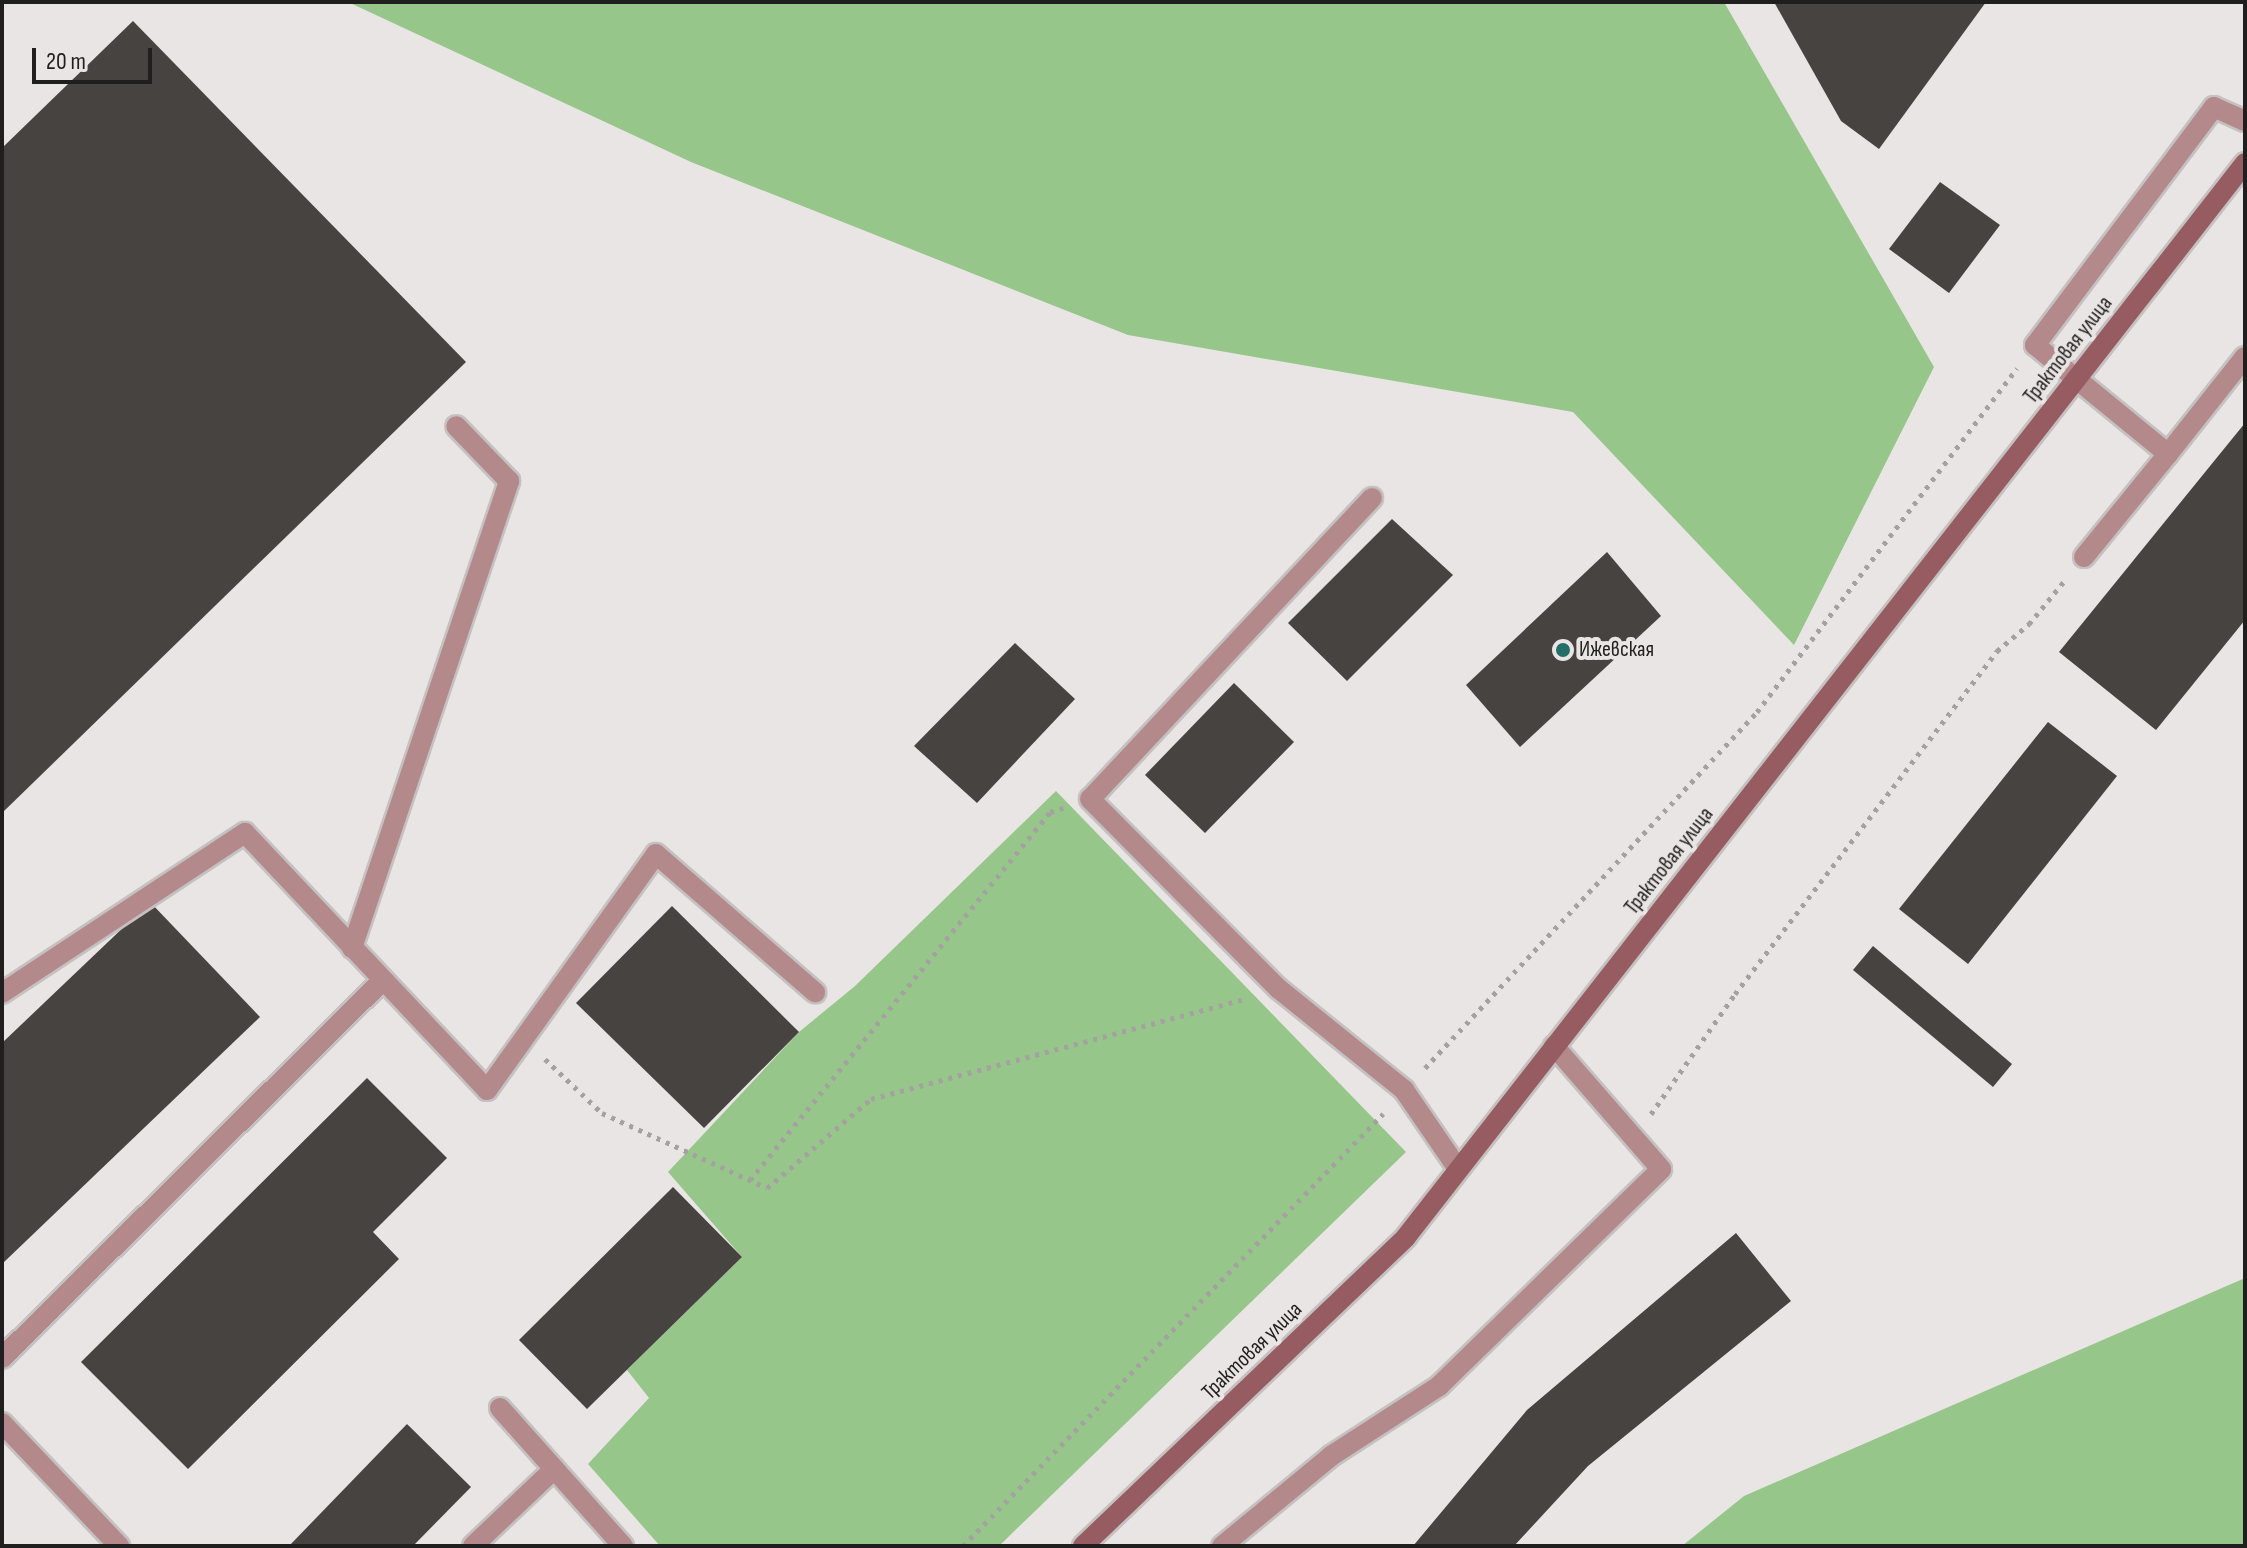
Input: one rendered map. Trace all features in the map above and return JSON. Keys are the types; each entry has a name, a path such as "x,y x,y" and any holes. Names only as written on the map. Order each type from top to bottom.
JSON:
{"street":[{"name":"Трактовая улица","path":"1083,1546 1406,1237 2245,163"}],"lane":[{"path":"2168,454 2035,345 2214,107 2245,121"},
{"path":"2084,557 2245,357"},
{"path":"352,948 509,481 456,426"},
{"path":"1372,498 1090,799 1279,989 1404,1090 1458,1169"},
{"path":"2,993 245,833 487,1090 656,854 815,992"},
{"path":"2,1358 383,980"},
{"path":"1222,1546 1331,1456 1439,1386 1661,1169 1554,1046"},
{"path":"500,1408 623,1546"},
{"path":"2,1423 119,1546"},
{"path":"473,1546 554,1469"}],"path":[{"path":"963,1546 1404,1090 1757,712 2035,345"},
{"path":"1634,1138 1735,994 1997,651 2029,624 2084,557"},
{"path":"750,1180 1050,812 1090,799"},
{"path":"524,1039 602,1113 767,1188 871,1099 1279,989"}],"green space":[{"path":"348,2 1724,2 1934,367 1794,645 1573,412 1128,335 691,162"},
{"path":"1056,791 1406,1152 999,1546 660,1546 588,1464 649,1398 627,1370 742,1257 668,1172 799,1032 855,986"},
{"path":"2245,1278 2245,1546 1682,1546 1744,1496"}],"building":[{"path":"1774,2 1986,2 1879,149 1841,121"},
{"path":"133,21 466,362 2,813 2,148"},
{"path":"1940,182 2000,225 1949,293 1889,249"},
{"path":"2245,423 2245,620 2156,730 2059,652"},
{"path":"1392,519 1453,575 1347,681 1288,623"},
{"name":"Ижевская","path":"1607,552 1661,616 1520,747 1466,685"},
{"path":"1015,643 1075,699 977,803 914,746"},
{"path":"1234,683 1294,742 1205,833 1145,775"},
{"path":"2048,722 2117,776 1968,964 1899,909"},
{"path":"150,902 260,1017 2,1264 2,1043"},
{"path":"672,906 799,1032 704,1128 576,1003"},
{"path":"1873,946 2012,1064 1993,1087 1853,970"},
{"path":"367,1078 447,1158 373,1232 399,1259 188,1469 81,1362"},
{"path":"673,1187 742,1257 587,1409 519,1340"},
{"path":"1736,1233 1791,1301 1588,1466 1514,1546 1413,1546 1527,1410"},
{"path":"407,1424 471,1487 413,1546 289,1546"}],"place":[{"name":"Ижевская","path":"1563,650"}]}
